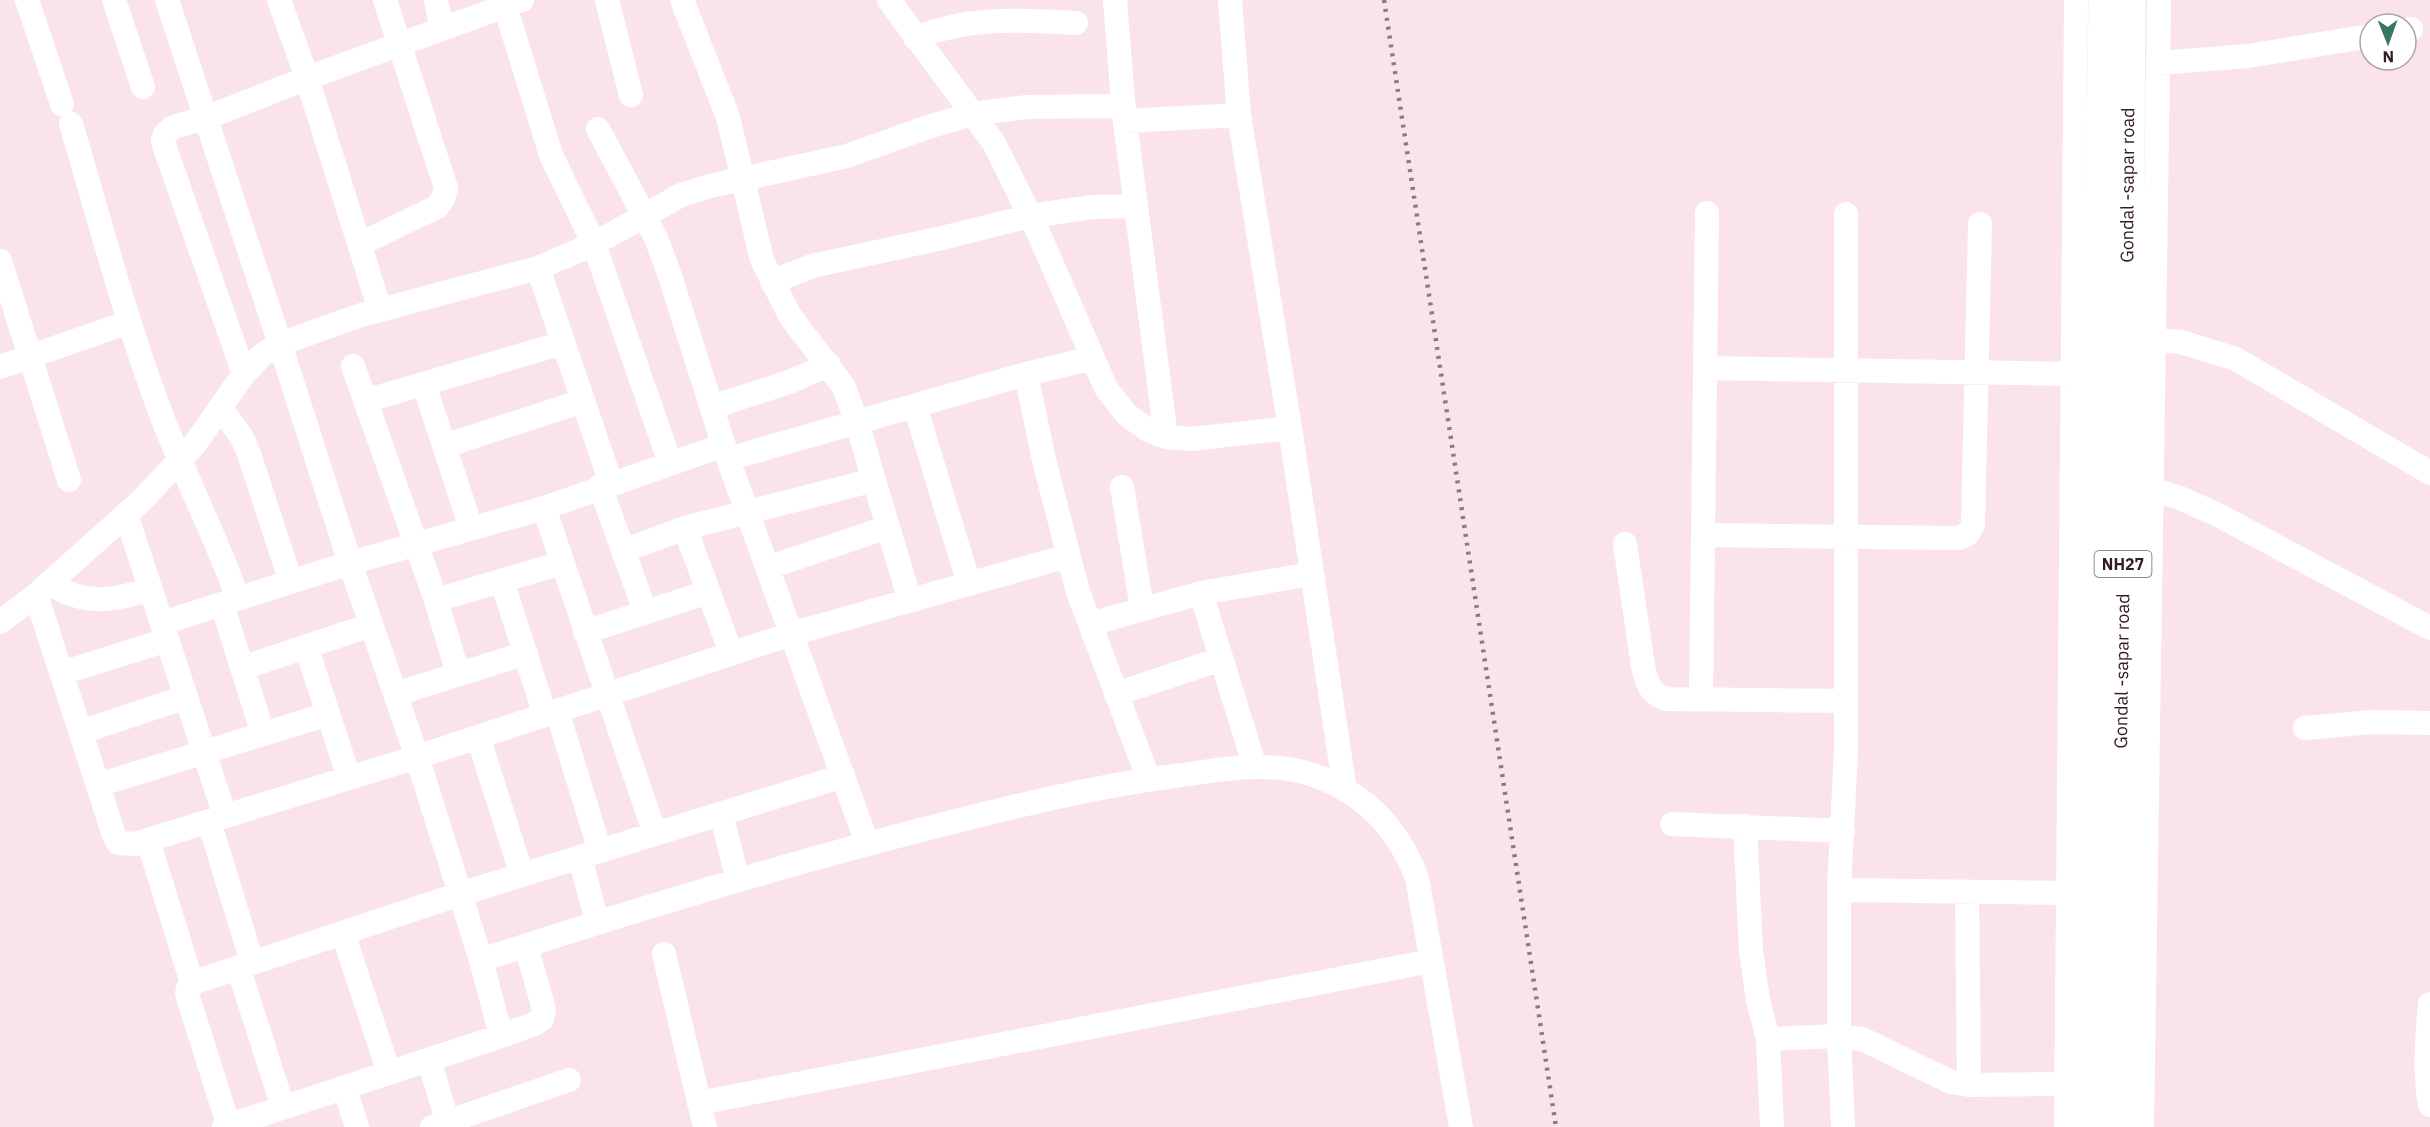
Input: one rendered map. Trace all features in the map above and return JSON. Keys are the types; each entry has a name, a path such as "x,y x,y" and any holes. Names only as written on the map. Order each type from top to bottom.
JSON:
{"highway":[{"name":"NH27","path":"2091,1127 2105,0"},
{"name":"Gondal -sapar road","path":"2115,1127 2126,410 2129,0"}],"street":[{"path":"27,0 67,114 129,322 179,462 214,536 230,602 242,668 263,734"},
{"path":"114,0 143,87"},
{"path":"167,0 350,563 417,757 481,960 501,1036"},
{"path":"279,0 307,78 380,310"},
{"path":"360,244 436,207 443,199 446,188 385,0"},
{"path":"436,0 442,29"},
{"path":"607,0 631,94"},
{"path":"682,0 728,117 762,260 790,316 844,387 857,423 910,601"},
{"path":"889,0 994,143 1030,216 1106,388 1126,414 1148,430 1166,437 1191,439 1290,428"},
{"path":"1115,0 1125,114 1166,437"},
{"path":"1230,0 1239,115 1290,428 1345,790"},
{"path":"2066,1127 2076,0"},
{"path":"2142,1127 2159,0"},
{"path":"244,374 163,141 165,134 173,127 206,118 307,78 513,3 551,155 594,244 670,463"},
{"path":"915,38 939,28 964,23 992,21 1076,23"},
{"path":"2158,63 2248,56 2358,38"},
{"path":"0,622 43,589 126,514 179,462 244,374 262,355 280,344 380,310 538,268 594,244 681,195 710,186 847,156 972,114 1027,107 1125,114 1239,115"},
{"path":"598,129 645,214 670,276 726,452 867,843"},
{"path":"772,282 812,266 1030,216 1092,207 1136,206"},
{"path":"1701,699 1707,213"},
{"path":"1843,1127 1839,1036 1839,890 1843,831 1846,701 1846,214"},
{"path":"1703,535 1959,538 1968,534 1973,524 1980,224"},
{"path":"0,261 69,480"},
{"path":"538,268 583,401 623,551 645,611"},
{"path":"0,367 129,322"},
{"path":"2154,340 2181,342 2236,359 2430,473"},
{"path":"365,401 563,343"},
{"path":"62,673 164,632 230,602 416,543 544,508 670,463 857,423 1026,374 1093,358"},
{"path":"712,407 789,382 829,365"},
{"path":"353,366 436,600 458,674"},
{"path":"1705,368 2074,374"},
{"path":"1026,374 1068,556 1090,624 1149,780"},
{"path":"424,384 471,528"},
{"path":"444,446 583,401"},
{"path":"915,406 969,584"},
{"path":"221,408 241,436 248,451 291,582"},
{"path":"623,551 685,528 874,480"},
{"path":"1122,487 1142,608"},
{"path":"2151,489 2180,498 2216,514 2430,628"},
{"path":"544,508 655,834"},
{"path":"126,514 204,752 277,1115"},
{"path":"767,568 888,527"},
{"path":"685,528 731,653"},
{"path":"1625,544 1647,684 1654,695 1666,699 1846,701"},
{"path":"43,589 62,673 81,732 118,843 126,845 417,757 791,634 1068,556"},
{"path":"436,600 562,563"},
{"path":"1090,624 1201,593 1311,574"},
{"path":"502,581 526,653 551,713 590,854 597,922"},
{"path":"43,589 82,598 103,600 151,589"},
{"path":"585,632 708,592"},
{"path":"1201,593 1255,767"},
{"path":"242,668 371,625"},
{"path":"306,646 349,778"},
{"path":"396,694 526,653"},
{"path":"1116,694 1221,659"},
{"path":"81,732 186,697"},
{"path":"98,784 328,714"},
{"path":"2305,728 2373,722 2430,723"},
{"path":"478,737 522,875"},
{"path":"481,960 597,922 867,843 1064,794 1149,780 1255,767 1283,769 1313,775 1345,790 1374,810 1395,833 1408,854 1417,878 1461,1127"},
{"path":"526,946 544,1011 542,1019 534,1024 344,1087 277,1115 226,1126 187,994 192,983 460,894 843,776"},
{"path":"721,814 738,880"},
{"path":"1672,824 1843,831"},
{"path":"1745,826 1751,951 1758,1000 1768,1039 1772,1127"},
{"path":"148,840 192,983"},
{"path":"1839,890 2069,893"},
{"path":"1967,892 1969,1085"},
{"path":"343,933 389,1073"},
{"path":"664,954 705,1127"},
{"path":"699,1103 1431,961"},
{"path":"2430,1004 2426,1055 2430,1106"},
{"path":"1768,1039 1852,1037 1876,1044 1951,1083 1969,1085 2067,1084"},
{"path":"429,1060 443,1125 570,1080"},
{"path":"344,1087 357,1127"}],"railway":[{"path":"1384,0 1556,1127"}]}
